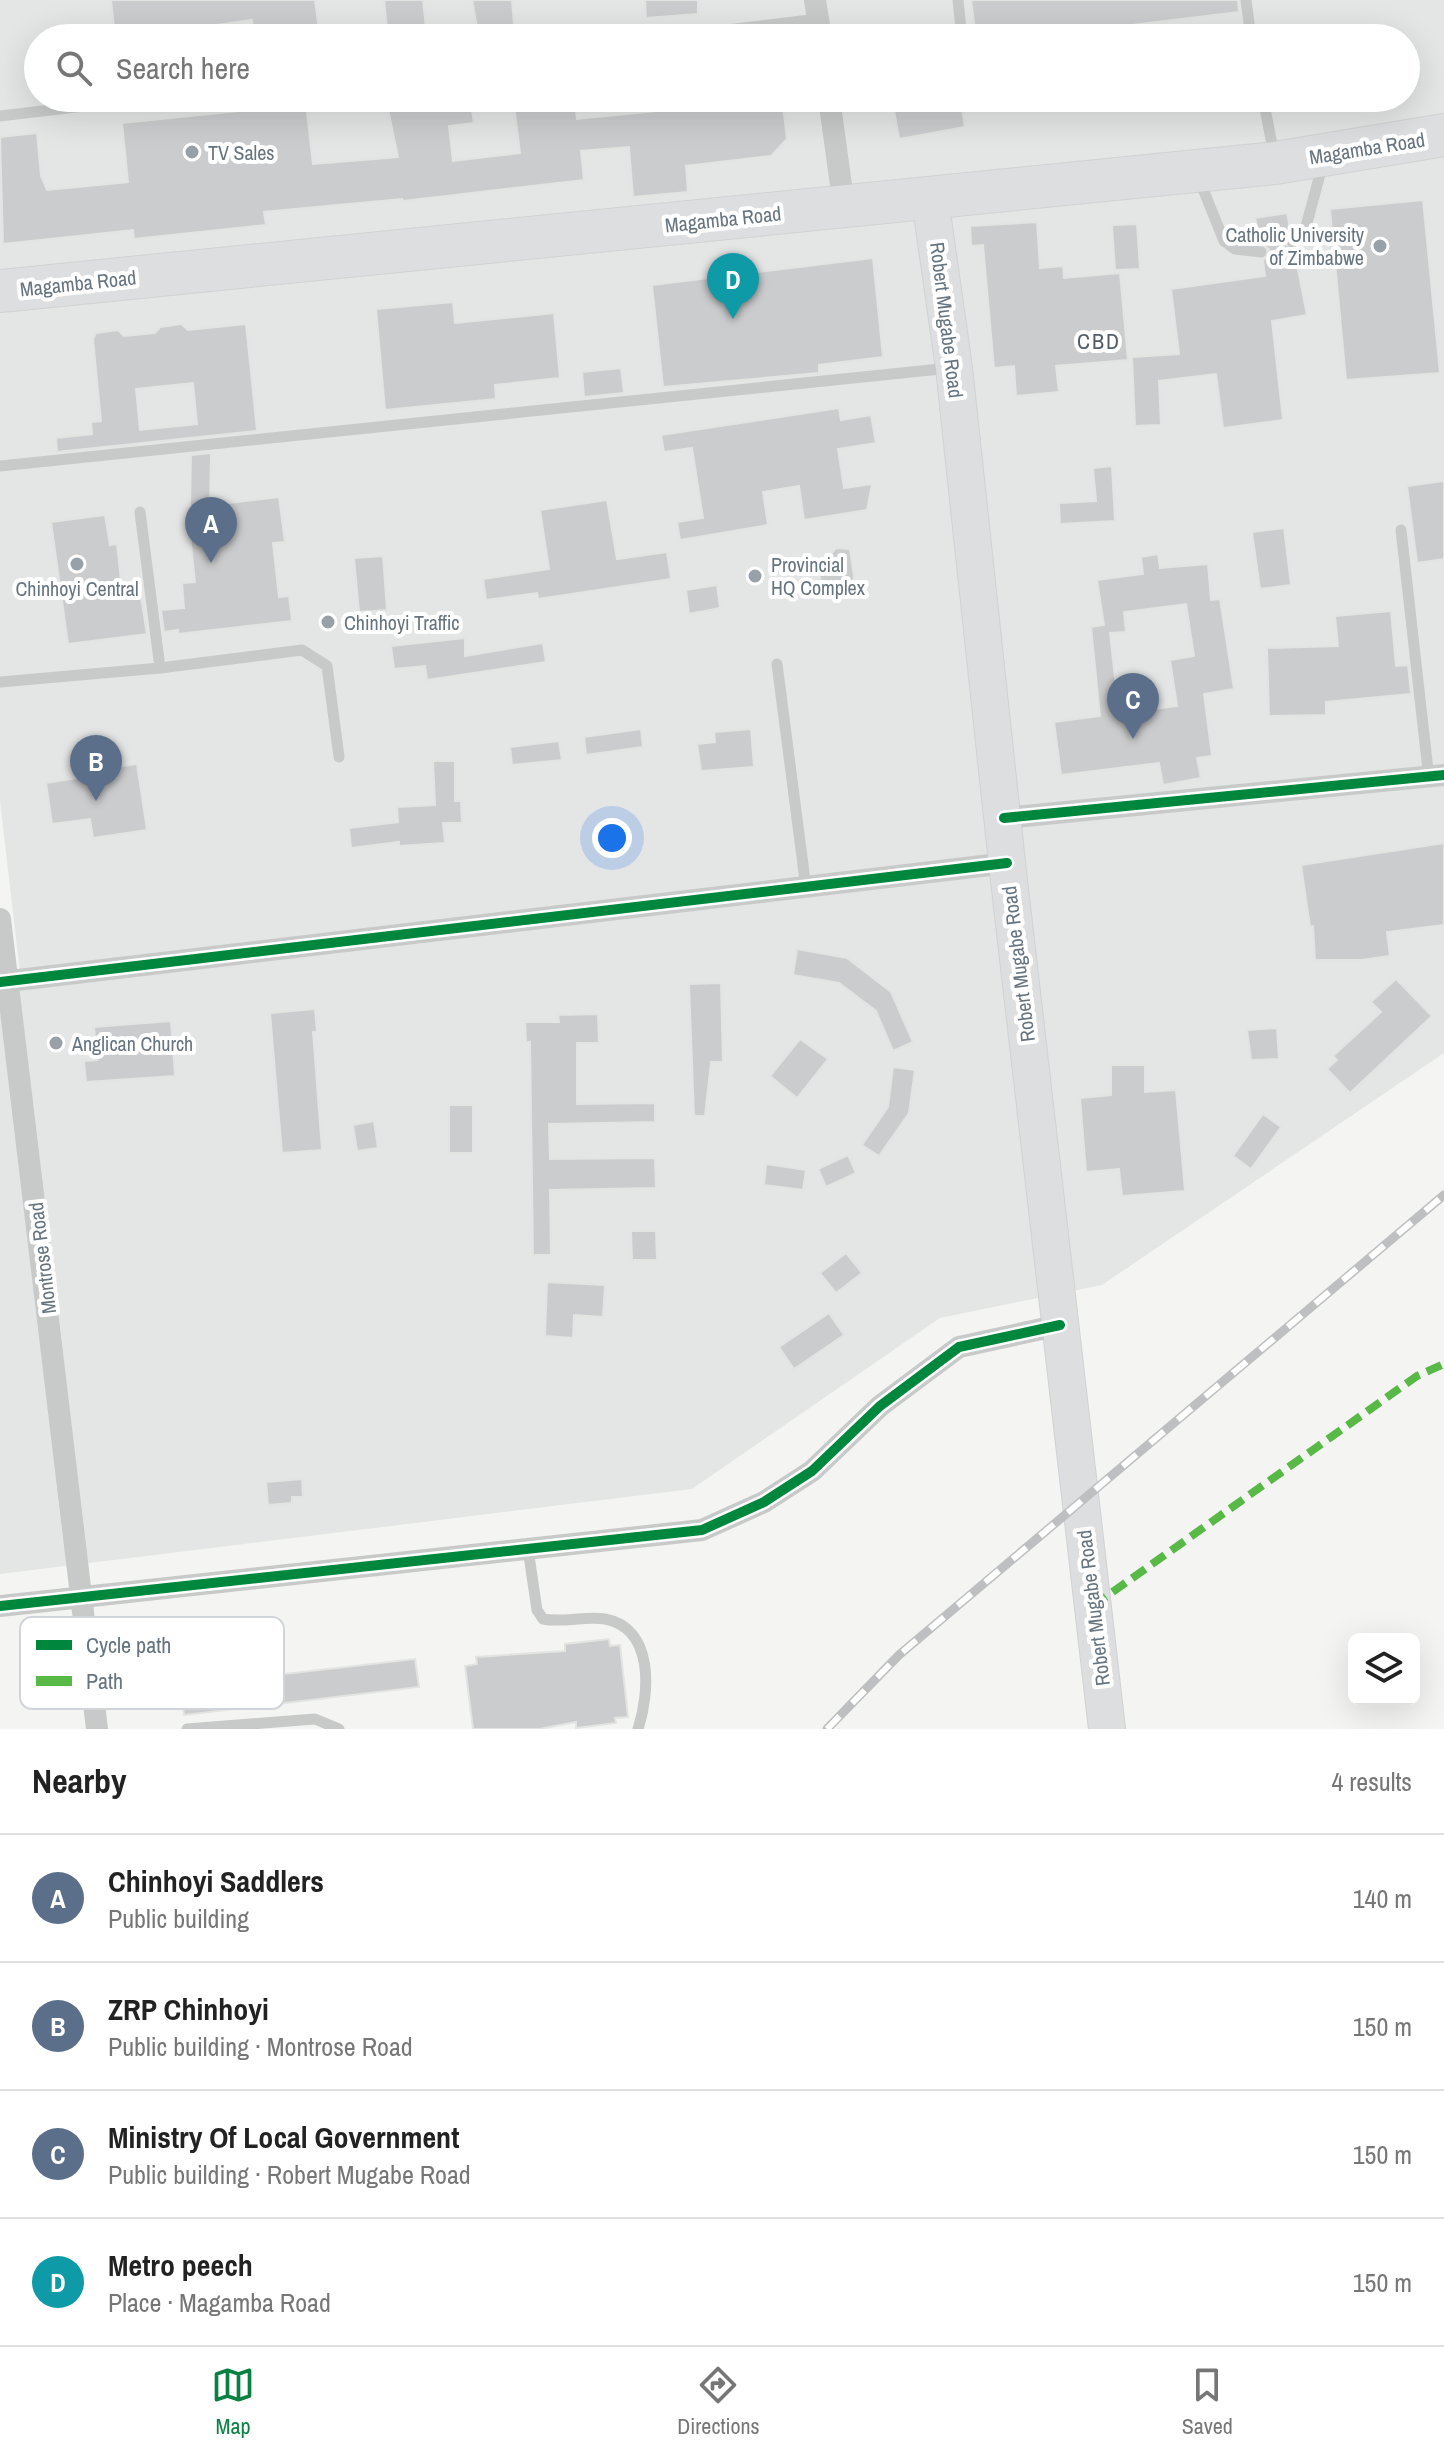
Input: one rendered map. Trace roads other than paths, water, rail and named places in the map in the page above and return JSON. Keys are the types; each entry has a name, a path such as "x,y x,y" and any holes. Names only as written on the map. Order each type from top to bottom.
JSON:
{"highway":[{"name":"Magamba Road","path":"0,291 1275,163 1444,135"}],"main road":[{"name":"Robert Mugabe Road","path":"930,199 954,368 1007,863 1107,1729"}],"street":[{"path":"831,112 844,207"},
{"path":"1004,818 1437,777"},
{"path":"5,981 1007,863"},
{"name":"Montrose Road","path":"0,919 5,981 84,1617"},
{"path":"0,1606 702,1530 764,1502 812,1471 880,1406 959,1347 1060,1325"},
{"name":"Montrose Road","path":"95,1709 97,1729"}],"lane":[{"path":"958,0 961,24"},
{"path":"1246,0 1249,24"},
{"path":"776,24 818,19"},
{"path":"0,116 34,112"},
{"path":"1266,112 1275,163"},
{"path":"1292,242 1304,234 1325,155"},
{"path":"1195,171 1224,241 1235,249 1261,252"},
{"path":"0,466 954,368"},
{"path":"140,512 160,668"},
{"path":"1401,530 1437,777"},
{"path":"0,682 160,668 302,650 327,666 339,757"},
{"path":"777,664 806,888"},
{"path":"528,1549 537,1610 543,1619 607,1619 628,1628 640,1643 646,1676 638,1729"},
{"path":"187,1729 315,1719 339,1729"}],"railway":[{"path":"827,1729 899,1655 1444,1195"}],"place":[{"name":"TV Sales","path":"192,152"},
{"name":"Catholic University of Zimbabwe","path":"1380,246"},
{"name":"Metro peech","path":"733,319"},
{"name":"Chinhoyi Saddlers","path":"211,563"},
{"name":"Chinhoyi Central","path":"77,564"},
{"name":"Provincial HQ Complex","path":"755,576"},
{"name":"Chinhoyi Traffic","path":"328,622"},
{"name":"Ministry Of Local Government","path":"1133,739"},
{"name":"ZRP Chinhoyi","path":"96,801"},
{"name":"Anglican Church","path":"56,1043"}],"district":[{"name":"CBD","path":"1099,341"}]}
